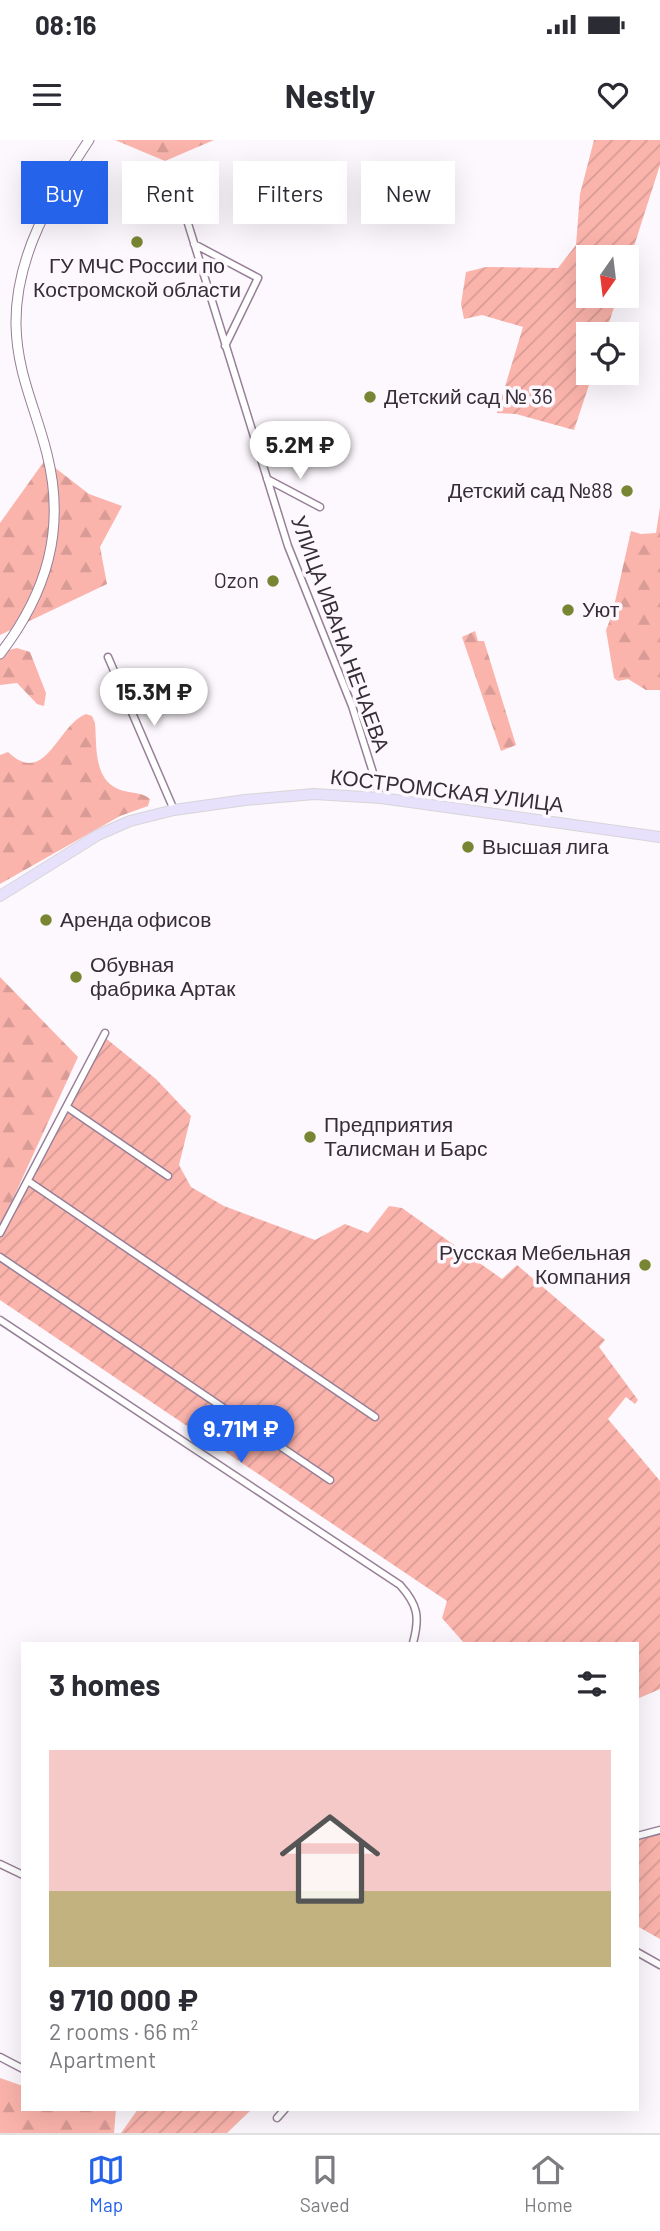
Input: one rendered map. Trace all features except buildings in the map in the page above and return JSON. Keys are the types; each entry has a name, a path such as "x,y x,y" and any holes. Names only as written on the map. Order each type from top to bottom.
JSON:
{"main road":[{"path":"0,654 38,594 52,549 55,497 47,453 22,381 16,326 19,284 44,211 89,140"},
{"name":"КОСТРОМСКАЯ УЛИЦА","path":"0,896 98,835 130,821 174,810 314,794 380,798 660,837"}],"street":[{"name":"УЛИЦА ИВАНА НЕЧАЕВА","path":"188,224 304,590 352,706 380,798"},
{"path":"194,244 258,278 225,346"},
{"path":"267,479 320,507"},
{"path":"108,657 174,810"},
{"path":"0,1233 105,1034"},
{"path":"67,1107 168,1176"},
{"path":"28,1181 375,1417"},
{"path":"0,1257 330,1480"},
{"path":"0,1320 400,1585 412,1598 419,1612 413,1642"},
{"path":"639,1835 660,1830"},
{"path":"0,1864 21,1874"},
{"path":"639,1953 660,1965"},
{"path":"0,2057 21,2068"},
{"path":"277,2118 283,2111"}],"green space":[{"path":"115,140 214,140 165,161"},
{"path":"594,140 660,140 660,165 634,245 576,245 580,194"},
{"path":"576,245 576,308 614,308 609,322 576,322 576,385 589,385 574,430 516,414 497,413 523,327 482,315 464,319 461,304 466,272 486,267 558,268"},
{"path":"45,460 89,494 122,506 100,547 107,584 0,635 0,523"},
{"path":"660,507 660,690 646,690 628,679 618,681 614,678 606,630 612,615 631,531 641,534 656,533"},
{"path":"475,631 478,641 484,641 516,745 501,751 462,637"},
{"path":"17,648 30,652 46,693 44,706 37,704 17,683 0,685 0,652"},
{"path":"86,714 92,716 95,723 98,760 104,777 118,789 146,796 150,799 148,806 120,816 0,884 0,755 8,752 21,761 32,763 42,759 76,720"},
{"path":"0,977 78,1057 0,1227"},
{"path":"103,1036 156,1079 191,1116 179,1165 191,1187 224,1206 315,1240 345,1224 368,1233 389,1206 402,1208 502,1279 517,1265 605,1340 599,1347 638,1400 635,1404 626,1397 608,1419 660,1481 660,1689 639,1698 639,1642 463,1642 442,1618 447,1601 0,1300 0,1235"},
{"path":"660,1833 660,1939 639,1927 639,1839"},
{"path":"0,2078 21,2085 21,2111 116,2111 114,2133 0,2133"},
{"path":"137,2111 250,2111 227,2133 121,2133"}],"place":[{"name":"ГУ МЧС России по Костромской области","path":"137,242"},
{"name":"Детский сад № 36","path":"370,397"},
{"name":"Детский сад №88","path":"627,491"},
{"name":"Ozon","path":"273,581"},
{"name":"Уют","path":"568,610"},
{"name":"Высшая лига","path":"468,847"},
{"name":"Аренда офисов","path":"46,920"},
{"name":"Обувная фабрика Артак","path":"76,977"},
{"name":"Предприятия Талисман и Барс","path":"310,1137"},
{"name":"Русская Мебельная Компания","path":"645,1265"}]}
